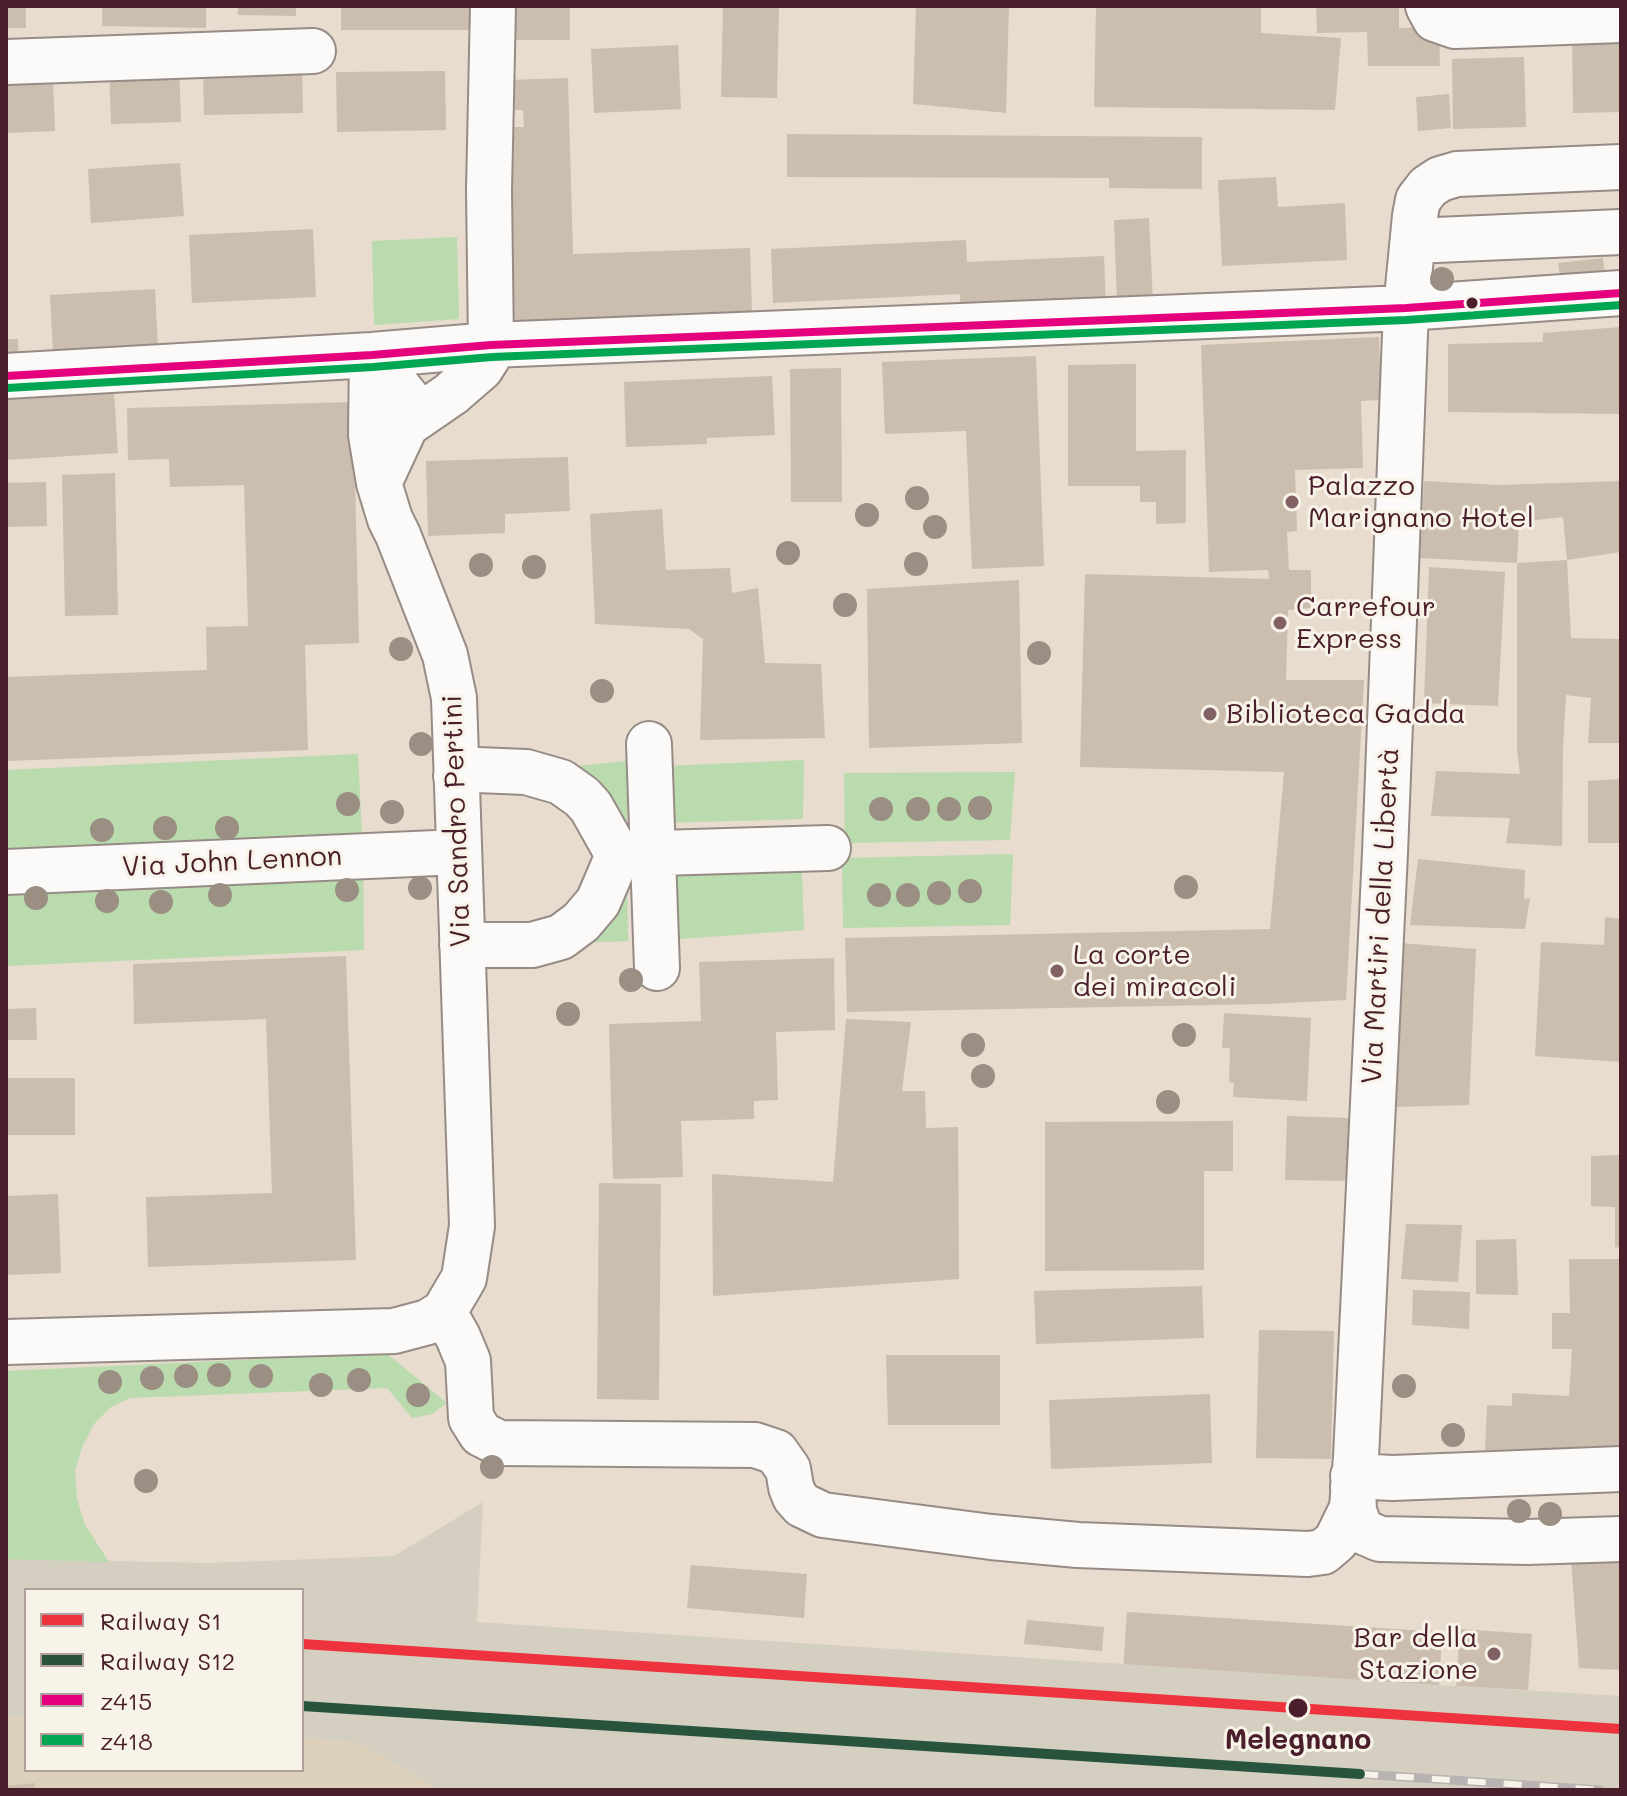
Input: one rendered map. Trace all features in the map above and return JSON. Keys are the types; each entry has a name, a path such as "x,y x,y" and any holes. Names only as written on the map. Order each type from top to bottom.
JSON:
{"street":[{"path":"406,425 451,394 481,368 491,345 489,190 493,6"},
{"path":"1428,6 1435,19 1455,26 1621,20"},
{"path":"6,62 313,51"},
{"name":"Via Martiri della Libertà","path":"1353,1476 1385,866 1406,308 1418,200 1428,187 1440,179 1457,174 1621,167"},
{"path":"1413,241 1621,232"},
{"path":"6,376 491,345 1406,308 1621,293"},
{"path":"372,355 407,398 406,425 379,483"},
{"name":"Via Sandro Pertini","path":"372,355 371,435 379,483 390,519 445,655 454,698 472,1236 464,1278 444,1312"},
{"path":"649,744 636,854 657,968"},
{"path":"456,776 477,770 526,772 561,782 582,797 636,854 828,848"},
{"name":"Via John Lennon","path":"6,872 459,852"},
{"path":"462,945 532,945 561,937 581,922 636,854"},
{"path":"6,1342 381,1332 422,1325 444,1312 468,1361 469,1410 475,1428 489,1440 508,1444 755,1445 776,1452 788,1469 795,1497 802,1505 823,1515 991,1537 1078,1545 1308,1554 1323,1552 1336,1541 1349,1519 1353,1476"},
{"path":"1353,1476 1393,1478 1621,1469"},
{"path":"1353,1476 1355,1518 1364,1532 1380,1539 1621,1539"}],"shaded area":[{"path":"483,1502 477,1622 1123,1664 1127,1612 1442,1632 1439,1685 1621,1696 1621,1790 439,1790 359,1743 304,1738 304,1588 24,1588 24,1718 6,1717 6,1559 209,1563 394,1556"},
{"path":"6,1717 24,1718 24,1772 304,1772 304,1738 359,1743 439,1790 6,1790"}],"green space":[{"path":"457,237 459,319 374,325 372,241"},
{"path":"358,754 364,950 6,966 6,770"},
{"path":"804,760 803,819 663,823 664,766"},
{"path":"627,761 627,823 604,826 513,772"},
{"path":"1015,772 1010,840 845,843 844,773"},
{"path":"1013,854 1010,925 843,928 842,858"},
{"path":"802,872 804,930 666,940 663,875"},
{"path":"627,881 628,941 532,945"},
{"path":"386,1353 447,1403 432,1414 412,1418 387,1388 130,1398 111,1407 94,1424 82,1447 75,1471 77,1499 85,1525 109,1562 6,1559 6,1371"}],"building":[{"path":"6,6 26,6 26,28 6,28"},
{"path":"102,6 206,6 206,28 102,26"},
{"path":"238,6 296,6 296,16 238,15"},
{"path":"341,6 473,6 473,30 341,30"},
{"path":"507,6 570,6 570,40 507,40"},
{"path":"723,6 779,6 777,98 721,97"},
{"path":"916,6 1009,6 1006,113 913,104"},
{"path":"1096,6 1261,6 1261,33 1341,38 1335,110 1094,107"},
{"path":"1316,6 1399,6 1399,28 1439,27 1440,66 1368,66 1367,32 1317,33"},
{"path":"1621,31 1621,112 1573,113 1572,32"},
{"path":"678,45 681,109 594,113 591,49"},
{"path":"1524,57 1526,127 1453,129 1452,59"},
{"path":"179,63 181,122 111,124 109,66"},
{"path":"302,66 303,113 204,115 203,68"},
{"path":"445,71 446,130 337,132 336,72"},
{"path":"53,78 55,131 6,133 6,80"},
{"path":"568,78 573,254 750,248 752,314 511,321 506,127 524,127 523,110 508,110 507,80"},
{"path":"1449,94 1451,128 1418,131 1416,97"},
{"path":"787,134 1202,137 1202,189 1109,188 1109,178 787,177"},
{"path":"180,163 184,216 91,223 88,169"},
{"path":"1276,177 1278,207 1345,203 1347,260 1222,266 1218,180"},
{"path":"1149,218 1153,301 1117,303 1114,220"},
{"path":"313,229 316,297 192,303 189,235"},
{"path":"966,240 967,262 1104,256 1106,310 960,317 960,294 773,303 771,249"},
{"path":"1603,258 1605,277 1561,282 1558,263"},
{"path":"155,289 158,348 53,353 50,295"},
{"path":"1621,327 1621,414 1448,412 1448,344 1543,342 1543,333"},
{"path":"1379,337 1381,400 1361,401 1363,468 1295,470 1297,531 1287,532 1289,570 1311,570 1311,608 1288,610 1286,680 1364,680 1346,1000 847,1012 845,938 1270,929 1284,772 1080,767 1085,574 1269,579 1268,570 1209,572 1201,345"},
{"path":"6,339 18,339 19,374 6,374"},
{"path":"1036,356 1044,566 972,569 966,431 885,434 882,362"},
{"path":"1136,364 1136,451 1186,450 1186,523 1156,524 1156,502 1140,502 1140,486 1068,486 1068,365"},
{"path":"841,368 842,502 791,502 790,369"},
{"path":"772,376 775,435 707,438 707,444 626,447 624,382"},
{"path":"114,392 118,453 6,460 6,399"},
{"path":"353,402 359,643 305,645 308,750 6,761 6,677 207,670 206,627 248,626 244,485 170,487 169,459 128,460 127,408"},
{"path":"568,457 570,511 505,514 505,533 428,536 426,461"},
{"path":"115,473 118,615 65,616 62,475"},
{"path":"1424,481 1499,485 1621,481 1621,552 1567,560 1563,517 1519,522 1517,563 1420,558"},
{"path":"46,482 47,526 6,527 6,483"},
{"path":"662,509 666,570 730,568 732,593 758,588 765,663 821,664 825,738 700,740 703,639 689,629 595,624 590,514"},
{"path":"1567,560 1571,638 1621,639 1621,743 1588,743 1591,698 1566,695 1562,846 1506,843 1510,818 1431,816 1436,771 1520,774 1517,749 1517,563"},
{"path":"1429,567 1505,572 1498,706 1424,703"},
{"path":"1019,580 1022,743 869,748 867,589"},
{"path":"1621,779 1621,843 1588,843 1588,781"},
{"path":"1418,859 1525,870 1524,899 1530,898 1525,929 1410,925"},
{"path":"1605,917 1621,919 1621,1062 1535,1056 1541,942 1604,945"},
{"path":"1401,943 1476,949 1469,1105 1394,1107"},
{"path":"346,956 356,1260 148,1267 146,1197 272,1193 266,1019 134,1024 133,964"},
{"path":"834,958 835,1030 776,1032 778,1100 754,1101 754,1119 681,1121 683,1177 613,1179 609,1024 701,1021 699,962"},
{"path":"36,1008 37,1040 6,1040 6,1009"},
{"path":"1224,1013 1311,1018 1307,1101 1233,1097 1234,1083 1229,1082 1230,1048 1222,1048"},
{"path":"846,1019 911,1022 902,1091 925,1091 926,1128 958,1127 959,1279 713,1296 712,1174 833,1182"},
{"path":"6,1078 75,1078 75,1135 6,1135"},
{"path":"1287,1116 1351,1118 1349,1181 1285,1180"},
{"path":"1233,1121 1233,1171 1204,1171 1204,1270 1045,1271 1045,1122"},
{"path":"1621,1155 1621,1248 1615,1247 1615,1207 1591,1206 1591,1156"},
{"path":"599,1183 661,1184 659,1400 597,1399"},
{"path":"58,1194 61,1273 6,1275 6,1196"},
{"path":"1406,1224 1462,1225 1458,1282 1401,1279"},
{"path":"1516,1239 1518,1295 1476,1294 1476,1240"},
{"path":"1569,1259 1621,1259 1621,1449 1485,1450 1487,1405 1512,1406 1512,1393 1569,1396 1572,1349 1552,1349 1552,1313 1570,1313"},
{"path":"1202,1286 1204,1338 1036,1344 1034,1291"},
{"path":"1413,1290 1470,1292 1469,1329 1412,1325"},
{"path":"1259,1330 1334,1331 1331,1459 1256,1458"},
{"path":"886,1355 1000,1355 1000,1425 888,1425"},
{"path":"1210,1394 1212,1463 1051,1469 1049,1400"},
{"path":"1621,1556 1621,1670 1579,1668 1571,1560"},
{"path":"691,1565 807,1574 804,1618 687,1608"},
{"path":"1127,1612 1442,1632 1439,1685 1124,1664"},
{"path":"1027,1620 1104,1627 1102,1651 1024,1644"},
{"path":"1460,1629 1532,1634 1528,1690 1456,1686"},
{"path":"35,1783 35,1790 6,1790 6,1786"}],"railway":[{"path":"1360,1774 1600,1790"}],"rail line":[{"name":"S1","path":"304,1644 1621,1729"},
{"name":"S12","path":"304,1706 1360,1774"}],"transit line":[{"name":"z415","path":"6,376 491,345 1406,308 1621,293"},
{"name":"z418","path":"7,388 492,357 1406,320 1621,305"}],"place":[{"name":"Palazzo Marignano Hotel","path":"1292,502"},
{"name":"Carrefour Express","path":"1280,623"},
{"name":"Biblioteca Gadda","path":"1210,714"},
{"name":"La corte dei miracoli","path":"1057,971"},
{"name":"Bar della Stazione","path":"1494,1654"},
{"name":"Melegnano","path":"1298,1708"}]}
